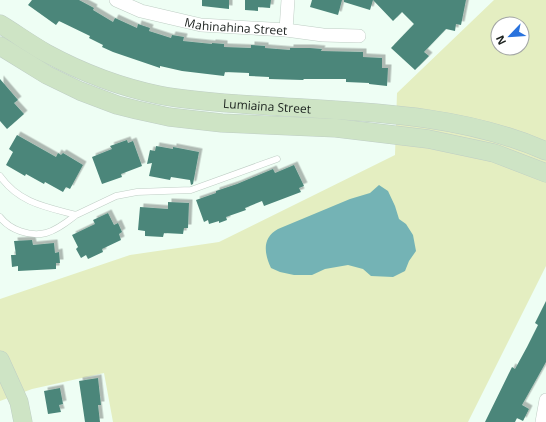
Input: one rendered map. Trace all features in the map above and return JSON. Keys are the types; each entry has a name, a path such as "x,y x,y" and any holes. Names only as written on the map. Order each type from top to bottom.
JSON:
{"main road":[{"name":"Lumiaina Street","path":"0,24 46,53 91,75 153,93 220,102 380,114 451,122 488,130 546,151"},
{"name":"Lumiaina Street","path":"0,46 47,75 80,91 117,105 137,110 176,118 222,123 336,128 428,140 494,153 546,173"},
{"path":"0,360 19,402 23,422"}],"street":[{"name":"Mahinahina Street","path":"116,0 141,11 201,25 286,30 323,35 359,36"},
{"path":"286,30 288,0"},
{"path":"542,422 546,400"}],"lane":[{"path":"0,217 14,229 29,233 45,233 60,227 76,215 116,196 137,192 191,190 277,159"},
{"path":"0,176 22,198 39,205 76,215"}],"green space":[{"path":"494,0 546,0 546,266 468,422 113,422 104,373 32,389 0,401 0,299 130,255 219,242 395,155 397,93"}],"water":[{"path":"379,185 388,191 399,219 406,224 413,235 416,251 409,261 405,271 393,277 371,276 363,269 348,265 325,269 312,275 294,275 280,272 271,268 267,257 266,246 269,237 278,229 350,199 370,193"}],"building":[{"path":"32,0 79,0 94,8 93,10 113,22 115,18 137,28 138,24 150,28 149,31 171,38 172,35 184,37 183,41 224,44 224,47 251,48 251,45 290,50 290,48 310,48 322,49 321,51 363,52 363,57 382,58 382,68 388,68 387,86 369,83 346,82 346,79 269,79 269,77 249,76 249,73 225,72 224,76 182,71 160,66 160,68 102,47 103,45 89,38 90,36 59,21 56,25 28,5"},
{"path":"202,0 229,0 229,9 202,6"},
{"path":"245,0 271,0 270,8 258,7 258,11 245,10"},
{"path":"312,0 342,0 338,15 310,7"},
{"path":"344,0 373,0 370,10 344,2"},
{"path":"373,0 466,0 461,25 456,24 455,31 446,29 424,52 429,56 415,70 391,48 414,24 402,12 393,21"},
{"path":"0,79 18,100 14,103 24,114 7,129 0,121"},
{"path":"17,135 56,157 58,153 61,155 63,153 83,165 70,189 66,187 63,192 26,174 25,176 6,165 13,152 9,149"},
{"path":"127,140 128,143 133,141 142,166 121,174 122,177 102,184 92,157 112,149 110,146"},
{"path":"156,146 173,149 173,147 199,152 193,184 191,185 190,180 171,177 170,180 149,176 152,163 147,164 150,150 155,151"},
{"path":"294,165 304,186 299,188 301,192 264,206 262,201 245,208 246,210 226,217 227,220 219,223 219,221 209,224 208,220 204,222 196,200 273,169 275,173"},
{"path":"168,202 189,203 188,228 184,228 183,234 164,233 163,237 145,236 145,231 138,230 140,207 168,209"},
{"path":"108,213 114,225 118,223 122,232 119,234 121,240 102,249 103,252 88,259 86,255 81,258 76,249 78,247 72,235 95,224 93,220"},
{"path":"32,240 33,245 54,243 55,253 59,252 60,263 56,263 56,269 18,271 18,266 12,267 11,255 16,255 14,241"},
{"path":"546,301 546,362 522,405 529,409 523,421 517,418 515,422 485,422 512,367 515,369 527,347 538,325 535,323"},
{"path":"98,378 101,405 98,405 100,422 85,422 79,381"},
{"path":"60,388 63,404 59,405 61,412 48,414 44,391"}]}
